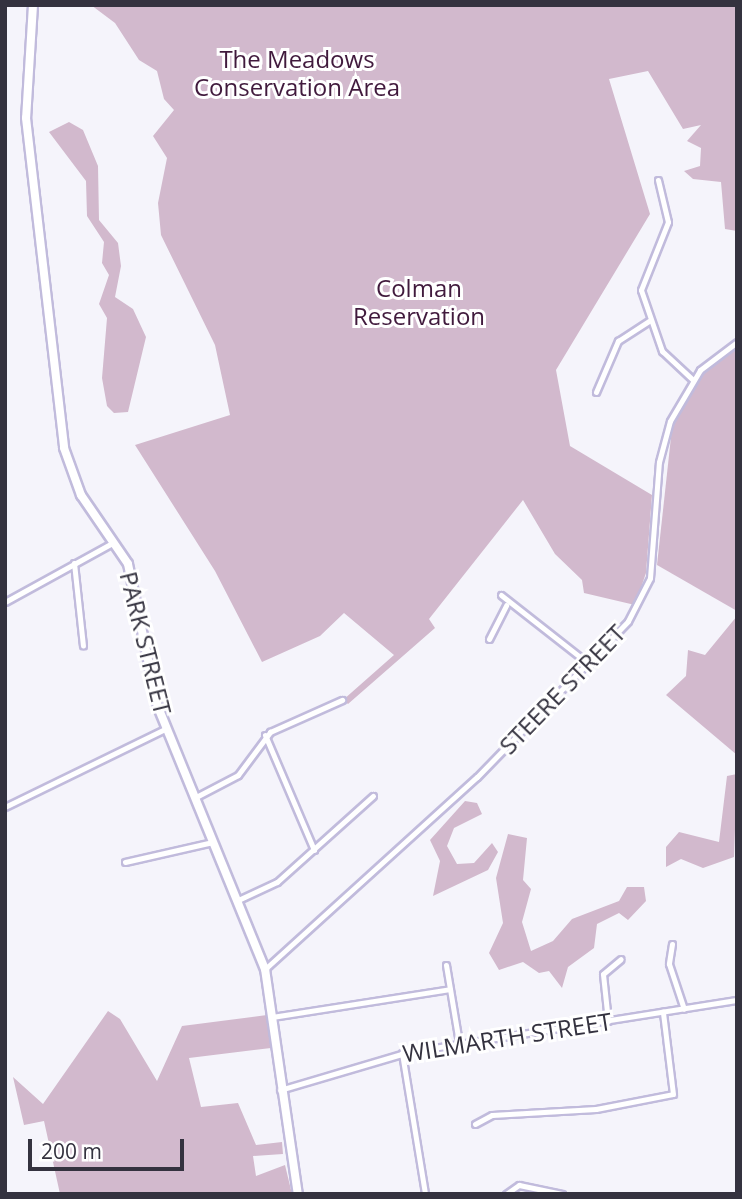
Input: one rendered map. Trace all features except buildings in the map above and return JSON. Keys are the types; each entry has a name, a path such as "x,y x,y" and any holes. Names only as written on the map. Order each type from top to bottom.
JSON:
{"main road":[{"name":"PARK STREET","path":"33,5 26,118 64,448 81,495 114,542 133,579 148,672 167,727 265,970 280,1090 298,1194"}],"street":[{"path":"657,180 668,222 643,278 649,321 662,351 693,380"},
{"path":"596,393 618,341 649,321"},
{"name":"STEERE STREET","path":"265,970 477,777 589,664 646,596 662,442 693,380 737,342"},
{"path":"5,602 114,542"},
{"path":"74,563 83,646"},
{"path":"501,595 506,605 550,628 589,664"},
{"path":"489,639 506,605"},
{"path":"196,797 238,775 265,735 342,700"},
{"path":"5,807 167,727"},
{"path":"265,735 314,850"},
{"path":"236,901 277,882 373,796"},
{"path":"125,862 213,842"},
{"path":"672,944 669,964 684,1009"},
{"path":"608,1021 603,974 621,959"},
{"path":"446,965 459,1043"},
{"path":"272,1017 450,989"},
{"name":"WILMARTH STREET","path":"280,1090 402,1053 737,1000"},
{"path":"475,1124 498,1114 596,1109 673,1094 663,1012"},
{"path":"402,1053 425,1194"},
{"path":"506,1194 519,1185 562,1194"}],"green space":[{"name":"Colman Reservation","path":"91,5 737,5 737,231 725,229 721,182 693,179 684,171 700,166 701,148 687,141 701,125 683,129 648,71 609,79 650,214 556,370 570,446 652,495 646,573 635,605 584,593 582,580 555,554 523,500 429,619 435,628 348,704 343,700 394,655 344,613 320,636 262,662 215,571 135,445 230,415 215,345 161,235 158,203 167,158 153,136 174,110 164,99 157,71 139,60 115,23"},
{"path":"69,122 83,130 98,166 99,220 118,243 121,266 115,297 133,309 146,337 128,412 114,413 107,406 102,378 107,318 99,304 109,275 102,263 104,242 87,216 86,181 49,132"},
{"path":"737,347 737,611 657,565 672,428 701,376"},
{"path":"737,616 737,755 666,695 686,676 688,650 705,655"},
{"path":"737,774 734,857 703,868 681,859 666,867 666,847 679,832 719,842 727,776"},
{"path":"465,801 477,803 482,814 454,828 447,846 457,864 474,863 492,843 498,852 488,870 433,896 440,861 430,840"},
{"path":"508,834 527,838 523,880 531,889 522,922 531,951 553,941 572,919 619,901 627,887 644,887 646,901 628,920 619,913 597,924 594,948 568,967 562,988 549,971 539,973 523,962 499,970 489,953 503,923 496,878"},
{"path":"108,1011 120,1019 157,1081 182,1026 267,1015 271,1048 189,1058 201,1107 238,1103 256,1145 282,1142 283,1154 253,1156 256,1176 285,1165 292,1194 60,1194 44,1121 24,1125 13,1077 43,1104"}],"park label":[{"name":"The Meadows Conservation Area","path":"297,73"}]}
